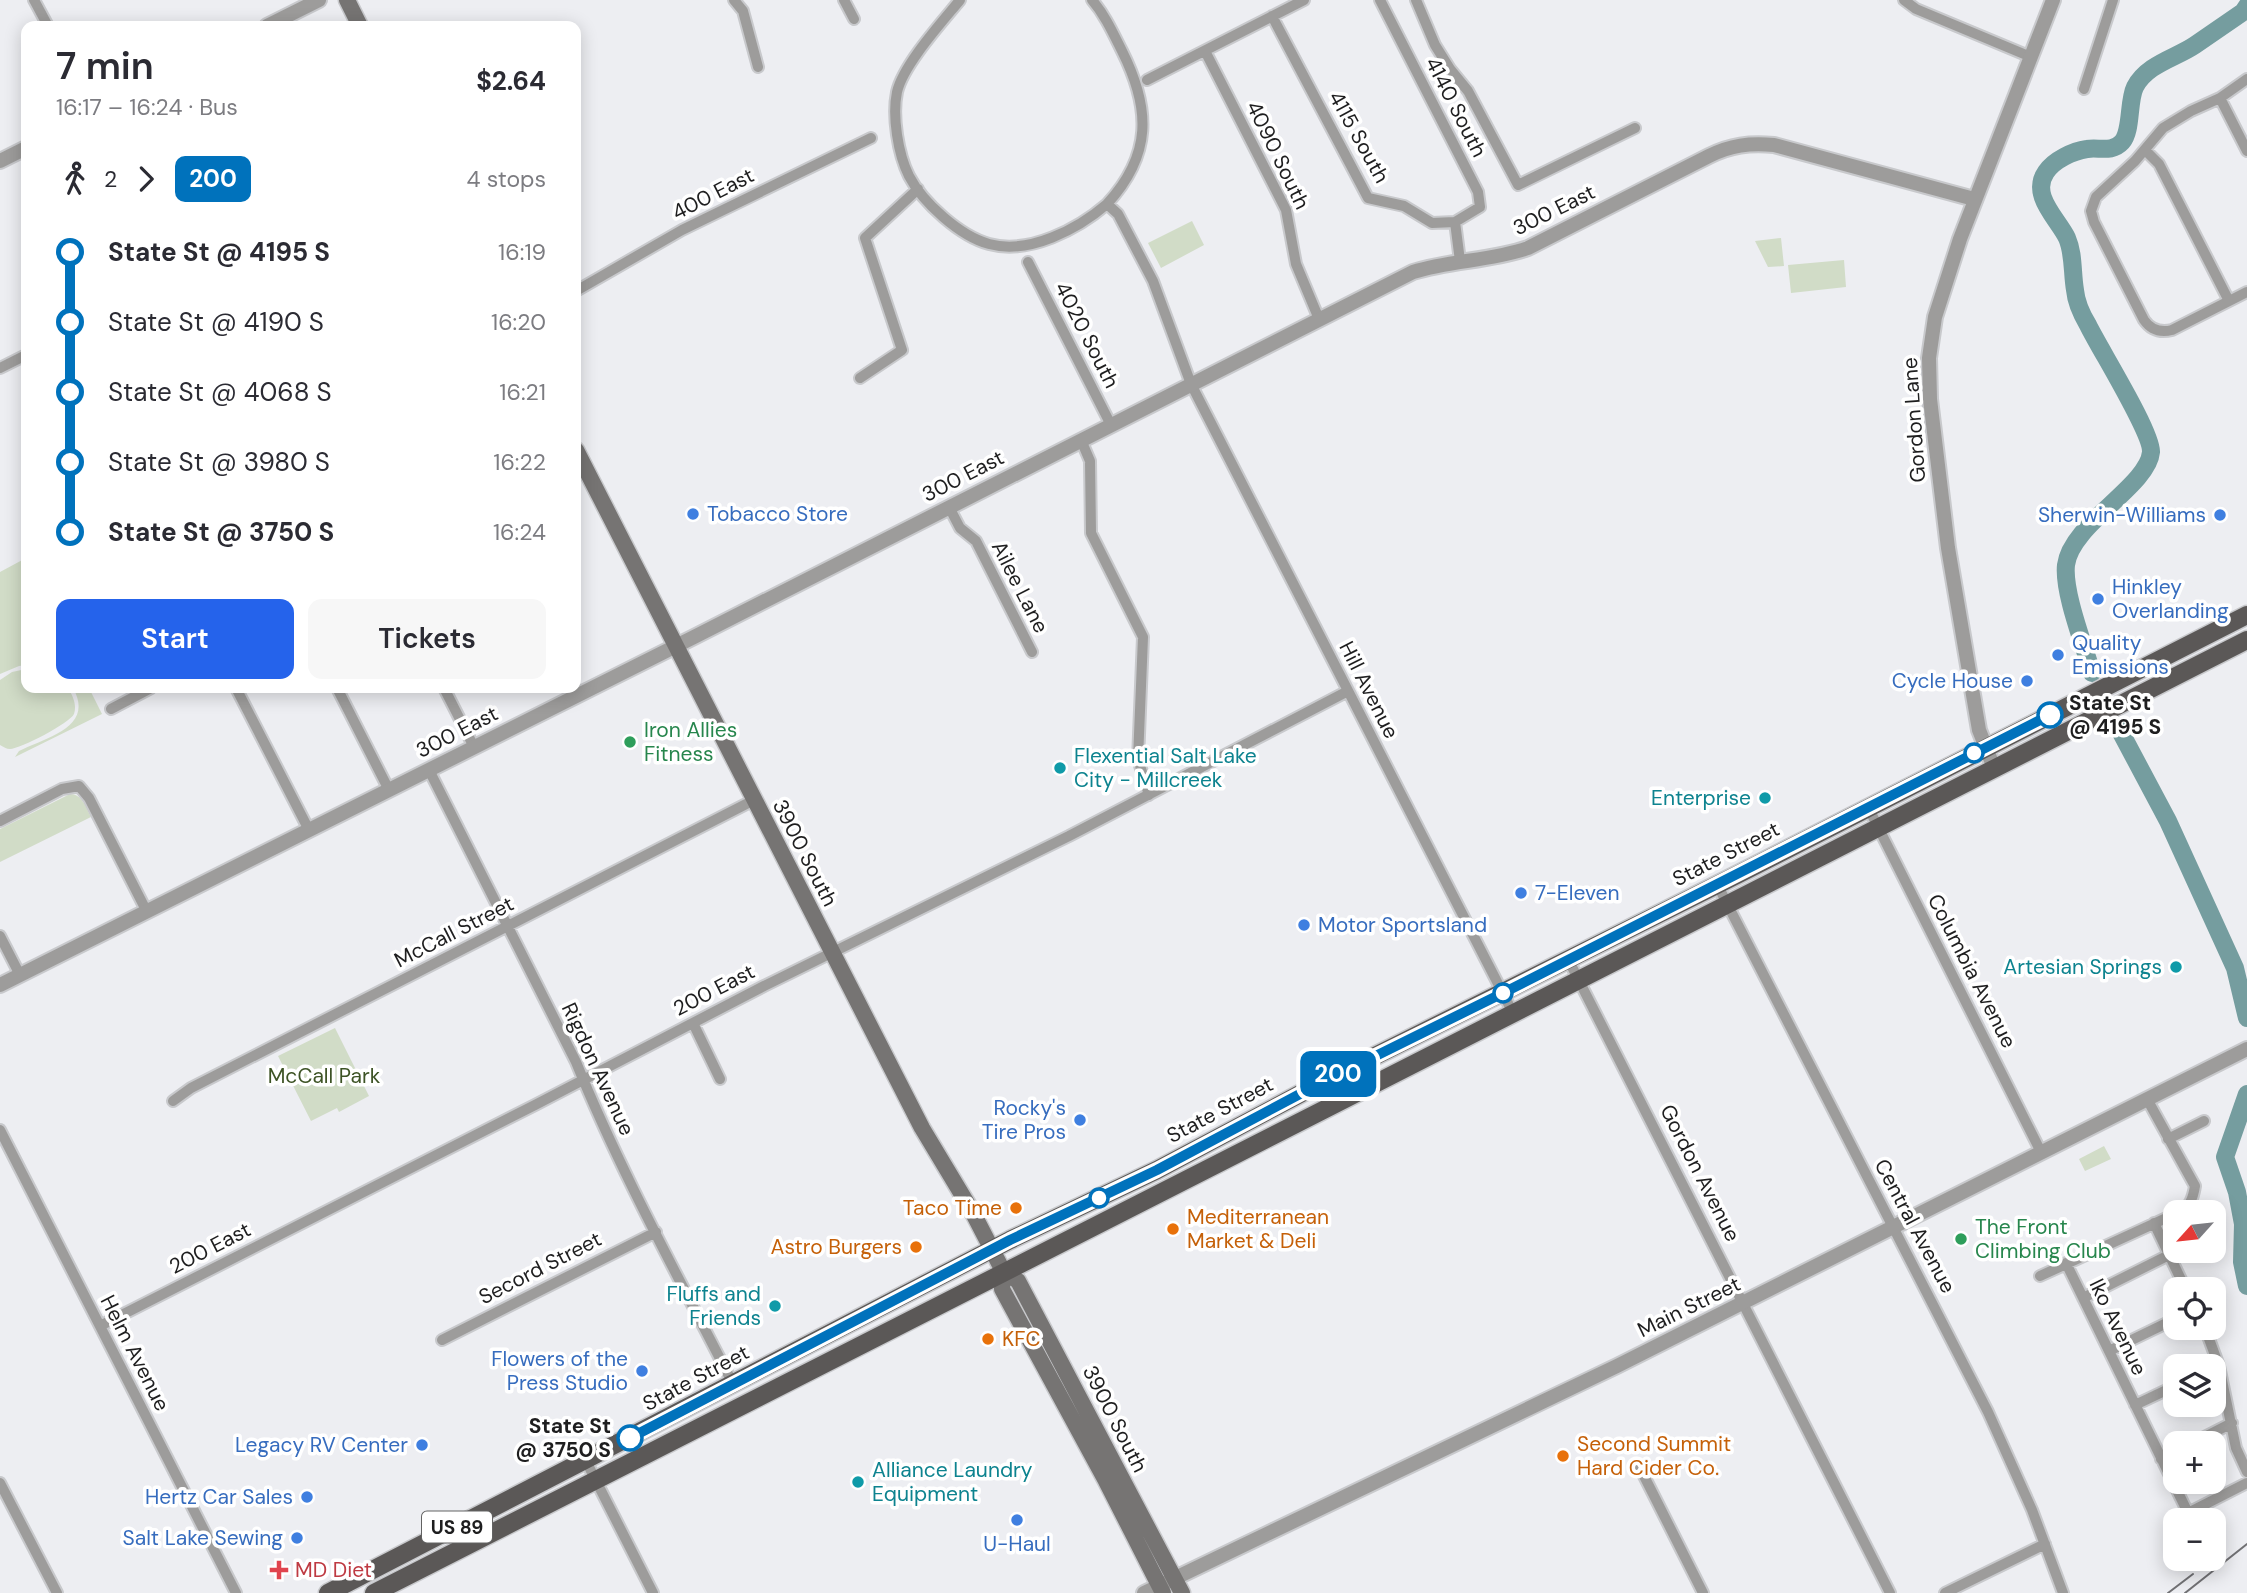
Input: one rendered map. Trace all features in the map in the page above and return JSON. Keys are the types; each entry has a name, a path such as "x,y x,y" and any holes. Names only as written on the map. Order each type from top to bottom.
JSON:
{"main road":[{"path":"347,0 358,21"},
{"name":"3900 South","path":"581,460 922,1128 1003,1271 1002,1289 1164,1589"},
{"name":"State Street","path":"328,1593 992,1250 1157,1170 1315,1086 2247,615"},
{"name":"State Street","path":"374,1593 2247,640"}],"street":[{"path":"34,0 45,21"},
{"path":"277,21 318,0"},
{"path":"734,0 743,11 758,67"},
{"path":"844,0 854,19"},
{"path":"960,0 922,49 897,91 898,137 909,176 940,215 964,232 990,244 1024,244 1043,240 1079,224 1107,204 1132,170 1139,154 1143,131 1142,104 1137,83 1109,23 1092,0"},
{"path":"1147,80 1304,0"},
{"name":"4140 South","path":"1380,0 1478,192 1480,207 1455,222"},
{"path":"1416,0 1435,45 1468,91 1518,185 1635,128"},
{"path":"1904,0 1916,9 2031,57"},
{"name":"Gordon Lane","path":"1994,768 1979,730 1948,548 1938,475 1929,358 1935,317 1975,199 2053,0"},
{"path":"2084,89 2113,0"},
{"name":"4115 South","path":"1272,16 1368,198 1404,206 1432,223 1455,222"},
{"name":"4090 South","path":"1205,51 1286,210 1296,264 1319,319"},
{"path":"2247,79 2220,98 2167,125 2096,197 2091,215 2144,320 2153,329 2165,332 2247,292"},
{"path":"2220,98 2247,151"},
{"name":"400 East","path":"581,288 682,230 871,138"},
{"name":"300 East","path":"0,985 1413,272 1460,261 1500,256 1528,248 1709,156 1736,145 1751,143 1774,145 1975,199"},
{"path":"0,161 21,150"},
{"path":"2145,150 2159,164 2230,301"},
{"path":"860,378 902,350 865,238 918,189"},
{"name":"Hill Avenue","path":"1107,204 1118,214 1153,281 1191,384 1513,1013"},
{"path":"1455,222 1460,261"},
{"name":"4020 South","path":"1028,262 1111,425"},
{"path":"0,368 21,358"},
{"path":"1081,440 1090,461 1091,533 1143,637 1138,759 1149,794"},
{"name":"Ailee Lane","path":"950,507 960,528 978,545 1032,652"},
{"name":"200 East","path":"100,1326 1348,691"},
{"path":"111,709 138,693"},
{"path":"239,693 309,830"},
{"path":"340,693 389,790"},
{"path":"447,693 474,747"},
{"name":"Rigdon Avenue","path":"429,770 733,1384"},
{"path":"0,821 62,789 79,786 89,799 147,912"},
{"name":"McCall Street","path":"173,1101 191,1088 754,800"},
{"name":"Columbia Avenue","path":"1868,807 2041,1152"},
{"name":"Central Avenue","path":"1717,884 1988,1412 2045,1544 2063,1593"},
{"path":"0,936 20,975"},
{"name":"Gordon Avenue","path":"1568,959 1890,1593"},
{"path":"693,1023 720,1079"},
{"name":"Main Street","path":"1164,1589 1743,1304 2247,1049"},
{"path":"2147,1099 2196,1186 2192,1200"},
{"path":"2168,1139 2204,1121"},
{"name":"Helm Avenue","path":"0,1130 236,1593"},
{"path":"2040,1276 2163,1219"},
{"path":"2154,1223 2163,1242"},
{"name":"Secord Street","path":"442,1340 656,1231"},
{"path":"2083,1298 2163,1258"},
{"name":"Iko Avenue","path":"2066,1263 2186,1508"},
{"path":"2109,1351 2163,1325"},
{"path":"2135,1405 2163,1392"},
{"path":"2226,1402 2236,1448 2247,1472"},
{"path":"2216,1431 2232,1423"},
{"path":"586,1461 653,1593"},
{"path":"1640,1468 1703,1593"},
{"path":"0,1483 57,1593"},
{"path":"2205,1508 2247,1483"},
{"path":"1945,1593 2045,1544"}],"green space":[{"path":"1192,221 1204,245 1161,268 1148,243"},
{"path":"1781,238 1784,266 1768,267 1755,241"},
{"path":"1844,260 1846,287 1791,293 1788,265"},
{"path":"21,561 21,666 0,674 0,572"},
{"path":"21,670 21,693 70,693 75,711 71,718 55,729 24,745 7,749 0,745 0,680 12,672"},
{"path":"75,693 92,693 102,714 15,757 19,751 65,729 78,712"},
{"path":"70,794 81,799 91,817 0,862 0,829"},
{"name":"McCall Park","path":"335,1028 369,1096 339,1112 337,1108 311,1121 278,1056"},
{"path":"2104,1146 2111,1159 2085,1171 2079,1159"}],"waterway":[{"path":"2092,673 2071,604 2066,565 2071,550 2081,535 2137,478 2147,465 2151,452 2143,427 2080,308 2069,244 2043,198 2042,181 2049,168 2070,154 2087,149 2110,149 2122,142 2127,131 2133,93 2140,79 2154,67 2195,45 2243,12 2247,6"},
{"path":"2118,727 2168,821 2235,968 2247,1018"},
{"path":"2247,1094 2225,1157 2237,1192 2243,1224 2242,1262 2247,1286"}],"tram line":[{"path":"2185,1593 2247,1544"},
{"path":"2168,1593 2193,1574"}],"bus line":[{"name":"200","path":"630,1438 1010,1240 1157,1170 1315,1086 2050,715"}],"place":[{"name":"Tobacco Store","path":"693,514"},
{"name":"Sherwin-Williams","path":"2220,515"},
{"name":"Hinkley Overlanding","path":"2098,599"},
{"name":"Quality Emissions","path":"2058,655"},
{"name":"Cycle House","path":"2027,681"},
{"name":"State St @ 4195 S","path":"2050,715"},
{"name":"Iron Allies Fitness","path":"630,742"},
{"name":"Flexential Salt Lake City - Millcreek","path":"1060,768"},
{"name":"Enterprise","path":"1765,798"},
{"name":"7-Eleven","path":"1521,893"},
{"name":"Motor Sportsland","path":"1304,925"},
{"name":"Artesian Springs","path":"2176,967"},
{"name":"Rocky's Tire Pros","path":"1080,1120"},
{"name":"Taco Time","path":"1016,1208"},
{"name":"Mediterranean Market & Deli","path":"1173,1229"},
{"name":"The Front Climbing Club","path":"1961,1239"},
{"name":"Astro Burgers","path":"916,1247"},
{"name":"Fluffs and Friends","path":"775,1306"},
{"name":"KFC","path":"988,1339"},
{"name":"Flowers of the Press Studio","path":"642,1371"},
{"name":"State St @ 3750 S","path":"630,1438"},
{"name":"Legacy RV Center","path":"422,1445"},
{"name":"Second Summit Hard Cider Co.","path":"1563,1456"},
{"name":"Alliance Laundry Equipment","path":"858,1482"},
{"name":"Hertz Car Sales","path":"307,1497"},
{"name":"U-Haul","path":"1017,1520"},
{"name":"Salt Lake Sewing","path":"297,1538"},
{"name":"MD Diet","path":"279,1570"}]}
